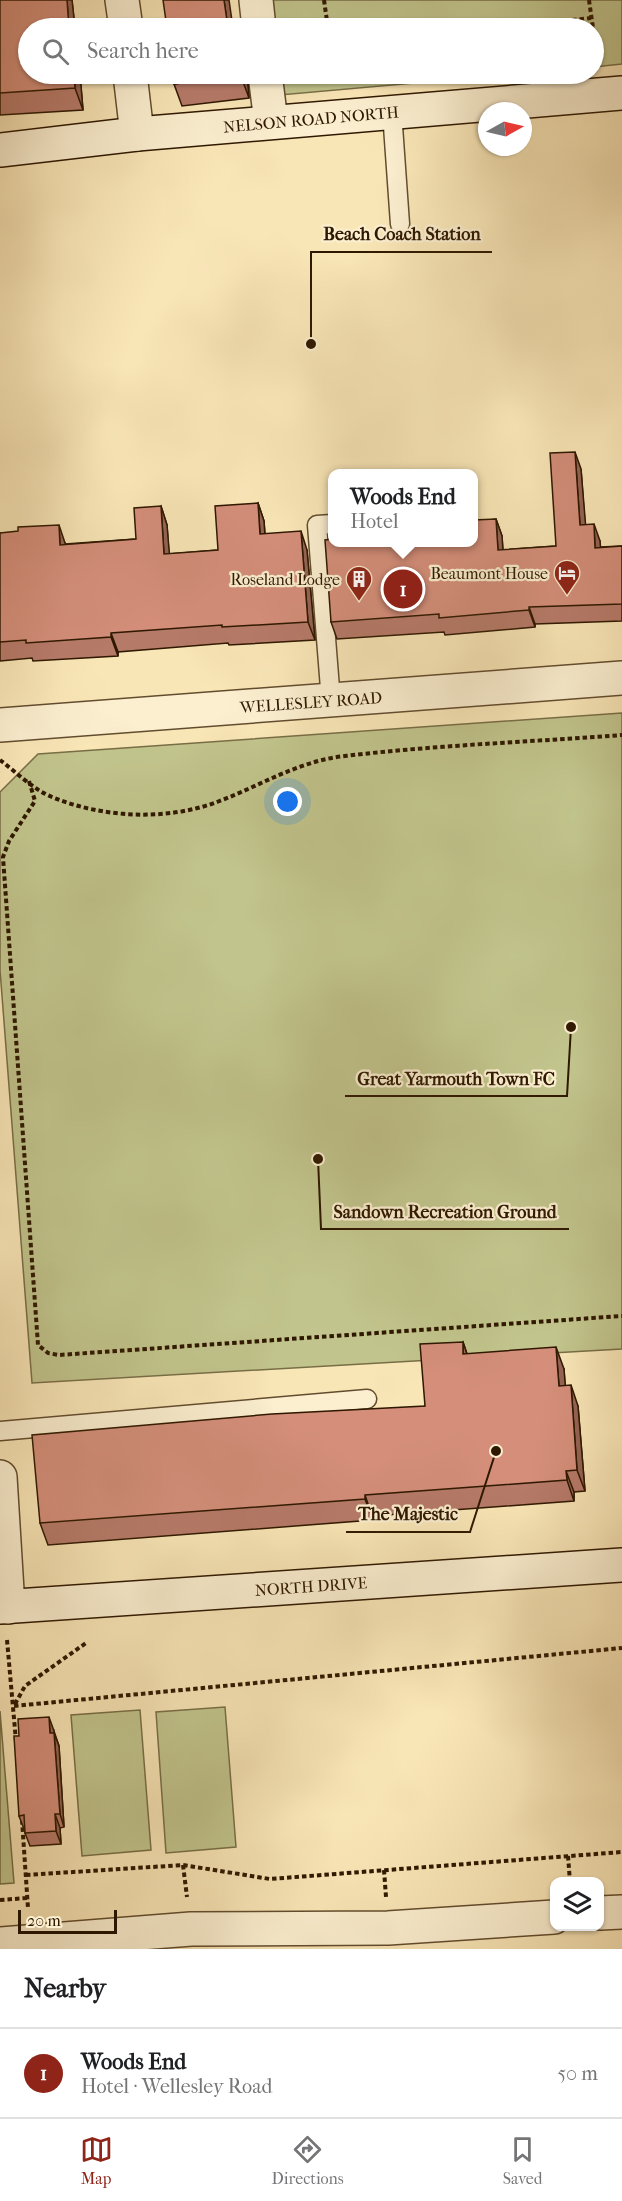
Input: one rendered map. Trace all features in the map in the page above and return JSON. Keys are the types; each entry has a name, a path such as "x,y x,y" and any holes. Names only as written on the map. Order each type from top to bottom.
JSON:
{"street":[{"path":"122,0 125,18"},
{"path":"256,0 258,18"},
{"path":"131,84 137,134"},
{"path":"266,84 271,122"},
{"name":"NELSON ROAD NORTH","path":"0,150 137,134 622,93"},
{"name":"WELLESLEY ROAD","path":"0,725 622,678"},
{"path":"0,1477 3,1607"},
{"name":"NORTH DRIVE","path":"3,1607 622,1565"},
{"path":"604,1913 622,1912"},
{"path":"15,1943 191,1929 388,1928 550,1917"}],"lane":[{"path":"392,112 400,225"},
{"path":"328,524 317,525 331,700"},
{"path":"0,1431 367,1399"}],"path":[{"path":"324,0 327,18"},
{"path":"589,0 591,18"},
{"path":"0,760 51,797 92,808 143,816 186,811 218,802 279,773 342,756 622,735"},
{"path":"29,782 35,801 13,835 3,857 38,1345 59,1355 622,1316"},
{"path":"3,1607 17,1751"},
{"path":"14,1706 25,1686 86,1643"},
{"path":"14,1706 622,1648"},
{"path":"15,1943 27,1898 22,1818"},
{"path":"26,1875 183,1865 270,1879 622,1852"},
{"path":"568,1856 570,1877"},
{"path":"0,1900 27,1898"}],"green space":[{"path":"268,0 622,0 622,64 604,66 604,18 271,18"},
{"path":"279,84 404,84 280,95"},
{"path":"622,713 622,1349 32,1383 0,970 0,792 38,754"},
{"path":"225,1707 236,1847 166,1853 156,1712"},
{"path":"140,1710 151,1850 82,1856 71,1715"},
{"path":"0,1711 14,1883 0,1884"}],"building":[{"path":"0,0 67,0 68,18 18,18 18,84 75,84 75,88 0,93"},
{"path":"163,0 224,0 227,18 166,18"},
{"path":"575,452 580,525 594,524 595,548 622,546 622,604 529,607 529,610 439,618 439,614 331,622 325,540 328,540 328,547 478,547 478,520 496,519 498,550 556,546 550,453"},
{"path":"258,503 260,534 301,531 308,622 111,633 111,637 26,643 26,640 0,642 0,533 18,531 18,527 59,525 60,545 136,539 134,508 161,506 164,554 218,550 215,506"},
{"path":"463,1342 463,1354 556,1347 559,1386 571,1385 577,1470 566,1471 567,1480 365,1495 365,1499 40,1523 32,1435 272,1414 425,1406 420,1344"},
{"path":"49,1717 50,1733 54,1733 60,1814 55,1814 56,1831 25,1833 24,1815 19,1816 14,1736 19,1736 18,1719"}],"place":[{"name":"Beach Coach Station","path":"311,344"},
{"name":"Woods End","path":"403,589"},
{"name":"Beaumont House","path":"567,596"},
{"name":"Roseland Lodge","path":"359,602"},
{"name":"Great Yarmouth Town FC","path":"571,1027"},
{"name":"Sandown Recreation Ground","path":"318,1159"},
{"name":"The Majestic","path":"496,1451"}]}
